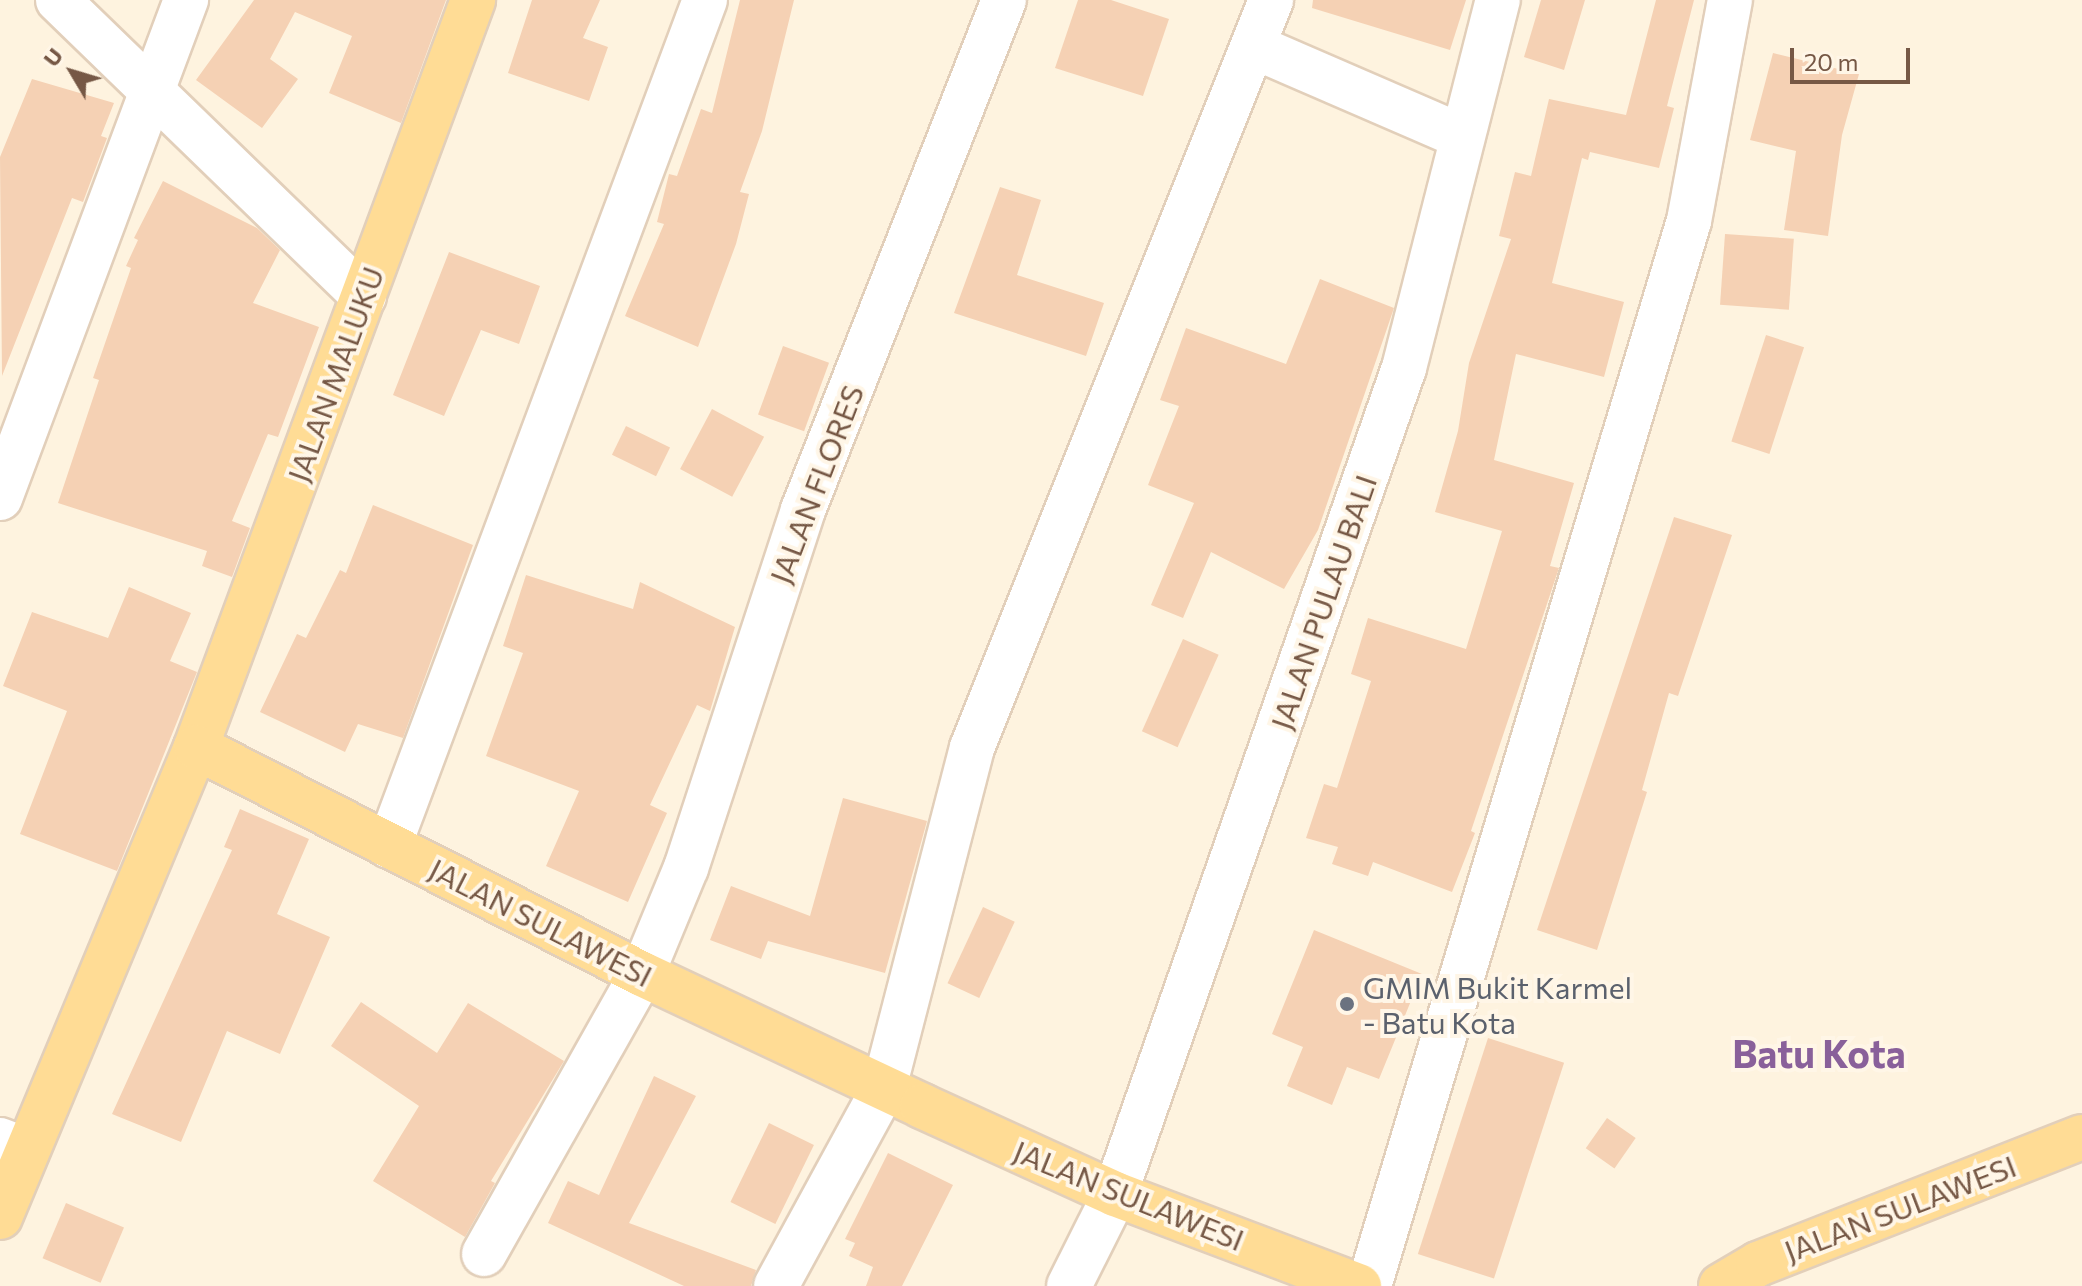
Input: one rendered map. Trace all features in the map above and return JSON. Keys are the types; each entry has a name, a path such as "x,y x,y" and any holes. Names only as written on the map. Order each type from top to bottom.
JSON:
{"main road":[{"name":"JALAN MALUKU","path":"196,747 473,0"},
{"name":"JALAN SULAWESI","path":"196,747 642,974 884,1088 1115,1194 1359,1286"},
{"path":"0,1217 13,1145 196,747"},
{"name":"JALAN SULAWESI","path":"1721,1286 1758,1264 2082,1137"}],"street":[{"path":"58,0 153,97 364,297"},
{"path":"0,498 153,97 186,0"},
{"path":"389,846 705,0"},
{"name":"JALAN FLORES","path":"484,1254 642,974 686,868 803,510 1004,0"},
{"path":"776,1286 884,1088 972,748 1255,47 1271,0"},
{"name":"JALAN PULAU BALI","path":"1069,1286 1115,1194 1404,368 1498,0"},
{"path":"1369,1286 1689,221 1730,0"},
{"path":"1255,47 1461,136"}],"building":[{"path":"254,0 446,0 401,123 329,93 352,36 295,12 270,59 298,79 262,128 196,80"},
{"path":"532,0 600,0 583,38 608,47 589,101 508,73"},
{"path":"740,0 794,0 762,131 740,192 749,194 736,244 698,347 625,316 664,224 657,222 669,174 677,176 701,109 712,113"},
{"path":"1078,0 1111,0 1169,19 1143,96 1055,68"},
{"path":"1313,0 1466,0 1450,50 1312,8"},
{"path":"1541,0 1585,0 1564,70 1524,57"},
{"path":"1656,0 1694,0 1667,106 1674,108 1659,168 1590,152 1588,160 1582,158 1552,283 1624,302 1604,377 1516,354 1494,460 1574,483 1550,566 1559,568 1471,831 1475,833 1452,892 1373,862 1368,876 1332,864 1338,847 1306,838 1324,784 1337,788 1371,681 1351,674 1368,618 1466,649 1502,531 1435,512 1458,431 1469,363 1511,239 1499,236 1515,172 1531,176 1549,99 1626,115"},
{"path":"1773,53 1859,74 1842,135 1828,236 1784,230 1796,151 1750,140"},
{"path":"32,79 114,103 101,136 107,138 83,202 72,198 2,376 0,157"},
{"path":"163,181 257,228 280,250 253,303 319,327 278,437 268,434 232,521 250,528 232,577 202,566 207,551 58,503 99,380 93,378 131,268 126,266 138,240 134,238"},
{"path":"1000,187 1041,200 1017,275 1104,303 1086,356 954,313"},
{"path":"1725,234 1794,239 1789,310 1720,305"},
{"path":"449,252 540,286 519,344 481,330 444,416 393,395"},
{"path":"1320,279 1394,308 1318,530 1284,589 1211,552 1183,618 1151,605 1194,503 1148,485 1179,406 1160,400 1186,328 1286,364"},
{"path":"1766,335 1804,347 1769,454 1731,442"},
{"path":"783,346 829,363 804,431 758,415"},
{"path":"712,409 764,437 732,497 680,469"},
{"path":"626,426 670,447 656,476 612,455"},
{"path":"373,505 473,545 403,738 358,724 345,752 260,712 297,634 306,638 340,570 346,573"},
{"path":"1674,517 1732,535 1678,696 1669,693 1642,790 1647,792 1597,950 1537,930"},
{"path":"526,575 633,609 640,582 735,627 710,711 697,705 650,805 667,813 628,902 546,866 579,791 486,756 523,653 503,646"},
{"path":"129,587 191,613 170,661 197,672 117,871 20,834 67,711 3,686 32,612 108,638"},
{"path":"1183,639 1219,655 1178,747 1142,731"},
{"path":"843,798 927,821 885,973 768,941 761,959 710,940 731,886 810,916"},
{"path":"240,809 309,839 277,914 330,937 280,1054 227,1031 181,1142 112,1114 232,850 224,847"},
{"path":"983,907 1015,922 979,998 948,983"},
{"name":"GMIM Bukit Karmel - Batu Kota","path":"1314,930 1422,974 1379,1079 1347,1067 1332,1105 1287,1086 1303,1047 1272,1034"},
{"path":"361,1002 437,1053 468,1003 564,1061 491,1181 495,1183 465,1237 373,1181 419,1106 331,1046"},
{"path":"1488,1038 1564,1063 1494,1279 1418,1254"},
{"path":"654,1076 696,1096 629,1223 756,1270 751,1286 684,1286 548,1223 568,1181 599,1195"},
{"path":"1607,1118 1636,1138 1614,1168 1586,1148"},
{"path":"769,1123 814,1145 775,1224 730,1202"},
{"path":"888,1153 953,1185 902,1286 866,1286 873,1267 849,1256 855,1243 845,1239"},
{"path":"66,1203 124,1228 101,1283 43,1258"}],"place":[{"name":"GMIM Bukit Karmel - Batu Kota","path":"1347,1004"}],"district":[{"name":"Batu Kota","path":"1819,1053"}]}
